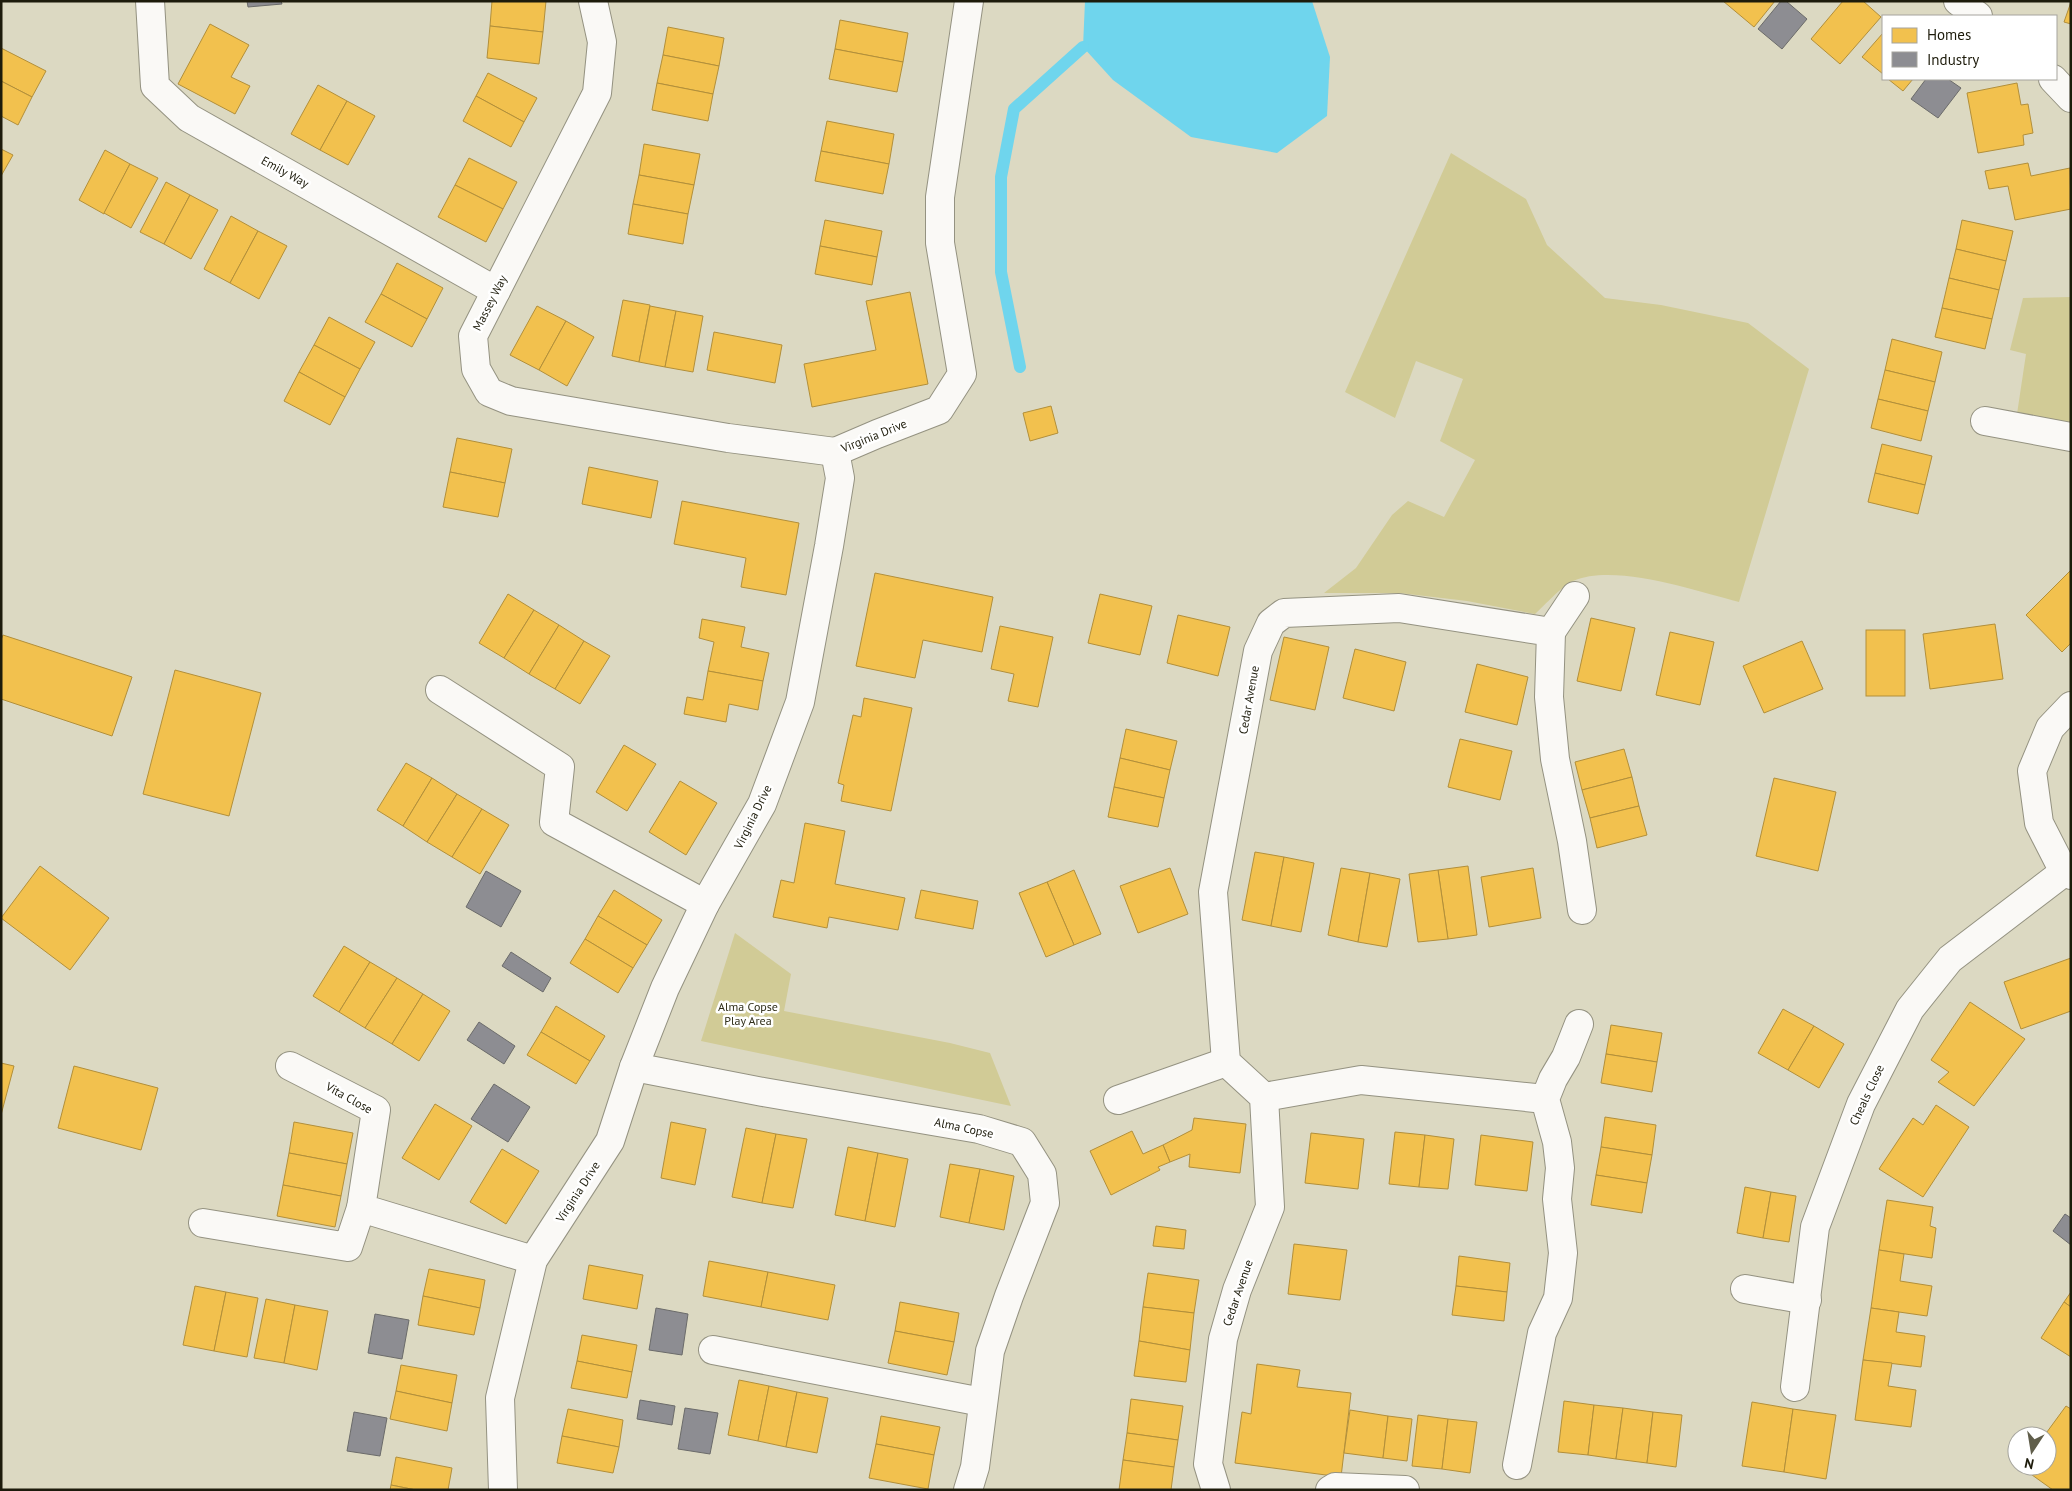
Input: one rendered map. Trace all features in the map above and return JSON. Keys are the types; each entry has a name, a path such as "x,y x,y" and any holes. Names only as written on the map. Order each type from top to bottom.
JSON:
{"street":[{"name":"Emily Way","path":"150,1 155,86 189,118 496,291"},
{"name":"Massey Way","path":"593,1 602,42 597,93 473,336 476,369 489,392 511,401 728,438 835,452"},
{"name":"Virginia Drive","path":"503,1490 500,1398 533,1260 610,1141 634,1067 665,988 705,904 762,804 800,702 840,478 835,452 939,410 962,374 940,243 940,197 969,1"},
{"path":"1958,1 1977,15"},
{"path":"2054,80 2071,98"},
{"path":"1984,421 2071,437"},
{"path":"1575,596 1551,632 1549,698 1555,759 1572,842 1582,910"},
{"name":"Cedar Avenue","path":"1226,1062 1213,892 1258,651 1271,623 1284,613 1399,608 1551,632"},
{"path":"440,690 560,767 554,822 705,904"},
{"path":"2067,873 2039,823 2032,771 2050,728 2071,706"},
{"name":"Cheals Close","path":"1795,1387 1816,1227 1861,1104 1910,1009 1950,959 2067,873"},
{"path":"1517,1464 1542,1333 1558,1298 1563,1252 1557,1199 1560,1168 1556,1142 1545,1100 1552,1079 1566,1057 1579,1024"},
{"path":"1118,1100 1226,1062 1264,1097 1361,1080 1545,1100"},
{"name":"Vita Close","path":"203,1223 348,1247 361,1208 376,1110 290,1066"},
{"name":"Alma Copse","path":"634,1067 763,1092 979,1129 1022,1142 1042,1174 1045,1203 990,1350 975,1467 968,1490"},
{"name":"Cedar Avenue","path":"1216,1490 1208,1464 1223,1339 1237,1290 1270,1207 1264,1097"},
{"path":"361,1208 533,1260"},
{"path":"1745,1288 1807,1300"},
{"path":"713,1350 982,1402"},
{"path":"1330,1490 1335,1487 1405,1490"}],"green space":[{"path":"1451,153 1526,199 1547,245 1605,298 1661,305 1748,323 1809,369 1739,602 1656,581 1611,575 1591,576 1569,583 1535,614 1467,601 1400,593 1324,593 1356,568 1392,515 1408,501 1444,517 1475,460 1440,441 1463,379 1416,361 1395,418 1345,392"},
{"path":"2071,297 2071,428 2017,414 2026,354 2010,350 2023,298"},
{"name":"Alma Copse Play Area","path":"735,933 791,974 784,1011 950,1043 990,1053 1011,1106 701,1041"}],"water":[{"path":"1085,1 1312,1 1330,57 1327,116 1277,153 1191,137 1113,80 1083,47"}],"building: Homes":[{"path":"492,1 546,1 543,32 490,26"},
{"path":"1723,1 1775,1 1754,27"},
{"path":"1843,1 1863,1 1881,17 1840,64 1811,39"},
{"path":"2071,2 2071,24 2064,22"},
{"path":"840,20 908,33 903,62 835,49"},
{"path":"210,24 249,45 231,77 250,86 235,114 178,84"},
{"path":"490,26 543,32 539,64 487,58"},
{"path":"668,27 724,38 719,66 663,55"},
{"path":"1882,34 1882,73 1862,57"},
{"path":"1,48 46,71 32,97 1,81"},
{"path":"835,49 903,62 897,92 829,79"},
{"path":"663,55 719,66 713,94 657,83"},
{"path":"488,73 537,98 524,122 476,96"},
{"path":"1889,80 1912,80 1903,91"},
{"path":"1,81 32,97 18,125 1,116"},
{"path":"657,83 713,94 708,121 652,110"},
{"path":"2017,83 2021,105 2028,104 2033,133 2023,135 2024,145 1978,153 1967,93"},
{"path":"318,85 347,101 320,150 291,134"},
{"path":"476,96 524,122 511,147 463,121"},
{"path":"347,101 375,116 348,165 320,150"},
{"path":"827,121 894,134 889,164 821,151"},
{"path":"644,144 700,154 694,185 639,175"},
{"path":"1,149 13,155 1,176"},
{"path":"105,150 130,164 104,214 79,200"},
{"path":"821,151 889,164 883,194 815,181"},
{"path":"469,158 517,182 503,209 455,185"},
{"path":"2028,163 2031,176 2070,168 2071,209 2015,220 2008,186 1989,189 1985,171"},
{"path":"130,164 158,178 131,228 104,213"},
{"path":"639,175 694,185 688,214 633,204"},
{"path":"166,182 190,195 164,244 140,232"},
{"path":"455,185 503,209 486,242 438,217"},
{"path":"190,195 218,210 191,259 164,244"},
{"path":"633,204 688,214 683,244 628,234"},
{"path":"231,216 258,231 230,283 204,269"},
{"path":"825,220 882,231 877,257 820,246"},
{"path":"1962,220 2013,231 2006,261 1956,249"},
{"path":"258,231 287,246 259,299 230,283"},
{"path":"820,246 877,257 872,285 815,274"},
{"path":"1956,249 2006,261 1999,290 1949,278"},
{"path":"397,263 443,288 427,319 381,294"},
{"path":"1949,278 1999,290 1992,319 1942,308"},
{"path":"910,292 928,384 812,407 804,364 876,350 866,301"},
{"path":"381,294 427,319 412,347 365,322"},
{"path":"623,300 650,305 639,362 612,356"},
{"path":"537,306 566,321 539,370 510,355"},
{"path":"650,306 676,311 665,367 639,362"},
{"path":"1942,308 1992,319 1985,349 1935,337"},
{"path":"676,311 703,316 693,372 665,367"},
{"path":"329,317 375,342 360,369 314,345"},
{"path":"566,321 594,337 567,386 539,370"},
{"path":"714,332 782,345 775,383 707,370"},
{"path":"1892,339 1942,352 1935,382 1885,370"},
{"path":"314,345 360,369 345,397 299,372"},
{"path":"1885,370 1935,382 1928,411 1878,399"},
{"path":"299,372 345,397 330,425 284,401"},
{"path":"1878,399 1928,411 1921,441 1871,428"},
{"path":"1051,406 1058,433 1030,441 1023,413"},
{"path":"457,438 512,449 505,483 450,472"},
{"path":"1882,444 1932,456 1925,485 1875,473"},
{"path":"589,467 658,481 651,518 582,504"},
{"path":"450,472 505,483 498,517 443,507"},
{"path":"1875,473 1925,485 1918,514 1868,502"},
{"path":"682,501 799,523 786,595 741,587 746,558 674,544"},
{"path":"2071,570 2071,643 2062,652 2026,615"},
{"path":"875,573 993,597 982,652 923,640 915,678 856,666"},
{"path":"508,594 534,610 504,658 479,643"},
{"path":"1100,594 1152,606 1140,655 1088,643"},
{"path":"534,610 559,625 529,674 504,658"},
{"path":"1178,615 1230,627 1218,676 1167,663"},
{"path":"1591,618 1635,628 1621,691 1577,681"},
{"path":"702,619 745,627 741,647 769,653 763,681 708,671 714,642 699,638"},
{"path":"1995,624 2003,679 1930,689 1923,634"},
{"path":"559,625 584,641 555,689 529,674"},
{"path":"1000,626 1053,637 1038,707 1008,701 1014,674 991,669"},
{"path":"1866,630 1905,630 1905,696 1866,696"},
{"path":"1670,632 1714,642 1700,705 1656,695"},
{"path":"3,635 132,677 112,736 1,699 1,640"},
{"path":"1284,637 1329,647 1315,710 1270,700"},
{"path":"584,641 610,656 580,704 555,689"},
{"path":"1802,641 1823,689 1764,713 1743,666"},
{"path":"1355,649 1406,662 1394,711 1343,698"},
{"path":"1477,664 1528,677 1517,725 1465,712"},
{"path":"175,670 261,693 229,816 143,794"},
{"path":"708,671 763,681 758,710 729,704 726,722 684,714 687,697 703,700"},
{"path":"864,698 912,708 891,811 841,801 844,785 838,783 853,715 861,717"},
{"path":"1126,729 1177,741 1170,770 1120,758"},
{"path":"1460,739 1512,751 1500,800 1448,787"},
{"path":"624,745 656,764 627,811 596,792"},
{"path":"1624,749 1632,777 1582,790 1575,762"},
{"path":"1120,758 1170,770 1164,798 1114,787"},
{"path":"406,763 432,778 403,826 377,810"},
{"path":"1632,777 1639,806 1590,818 1582,790"},
{"path":"432,778 457,794 427,842 403,826"},
{"path":"1774,778 1836,792 1818,871 1756,856"},
{"path":"680,781 717,803 686,855 649,832"},
{"path":"1114,787 1164,798 1158,827 1108,817"},
{"path":"457,794 482,809 452,857 427,842"},
{"path":"1639,806 1647,835 1597,848 1590,818"},
{"path":"482,809 509,825 480,874 452,857"},
{"path":"805,823 845,831 835,884 905,898 898,930 829,917 827,928 773,917 781,880 794,883"},
{"path":"1255,852 1284,857 1271,926 1242,920"},
{"path":"1284,857 1314,863 1301,932 1271,926"},
{"path":"40,866 109,918 70,970 1,918"},
{"path":"1468,866 1477,935 1448,939 1438,870"},
{"path":"1170,868 1188,914 1138,933 1120,886"},
{"path":"1341,868 1370,873 1358,942 1328,935"},
{"path":"1533,868 1541,918 1489,927 1481,877"},
{"path":"1074,870 1101,934 1074,945 1047,882"},
{"path":"1438,870 1448,939 1418,942 1409,874"},
{"path":"1370,873 1400,879 1387,947 1358,942"},
{"path":"1047,882 1074,945 1046,957 1019,893"},
{"path":"614,890 662,920 647,945 598,916"},
{"path":"921,890 978,901 973,929 915,918"},
{"path":"598,916 647,945 633,968 585,939"},
{"path":"585,939 633,968 618,993 570,963"},
{"path":"344,946 370,962 339,1012 313,996"},
{"path":"2071,958 2071,1011 2021,1029 2004,982"},
{"path":"370,962 397,978 365,1028 339,1012"},
{"path":"397,978 423,994 392,1044 365,1028"},
{"path":"423,994 450,1011 419,1061 392,1044"},
{"path":"1970,1002 2025,1039 1974,1106 1938,1082 1949,1072 1931,1060"},
{"path":"556,1006 605,1036 590,1061 541,1032"},
{"path":"1783,1009 1814,1026 1788,1070 1758,1053"},
{"path":"1611,1025 1662,1033 1657,1062 1606,1054"},
{"path":"1814,1026 1844,1044 1819,1088 1788,1070"},
{"path":"541,1032 590,1061 576,1084 527,1055"},
{"path":"1606,1054 1657,1062 1652,1092 1601,1083"},
{"path":"1,1063 14,1066 1,1115"},
{"path":"74,1066 158,1088 141,1150 58,1128"},
{"path":"435,1104 472,1126 439,1180 402,1158"},
{"path":"1936,1105 1969,1127 1923,1197 1879,1169 1913,1118 1923,1125"},
{"path":"1605,1117 1656,1125 1652,1155 1601,1147"},
{"path":"1194,1118 1246,1124 1240,1173 1189,1167 1190,1154 1170,1162 1163,1145 1192,1130"},
{"path":"294,1122 353,1133 347,1164 289,1153"},
{"path":"671,1122 706,1129 695,1185 661,1178"},
{"path":"746,1128 776,1134 762,1203 732,1197"},
{"path":"1132,1131 1143,1154 1163,1145 1170,1162 1158,1167 1160,1170 1111,1195 1090,1151"},
{"path":"1395,1132 1425,1135 1419,1187 1389,1184"},
{"path":"1311,1133 1364,1139 1358,1189 1305,1183"},
{"path":"776,1134 807,1139 793,1208 762,1203"},
{"path":"1425,1135 1454,1139 1448,1189 1419,1187"},
{"path":"1481,1135 1533,1142 1527,1191 1475,1185"},
{"path":"848,1147 878,1153 865,1221 835,1215"},
{"path":"1601,1147 1652,1155 1647,1183 1596,1175"},
{"path":"502,1149 539,1171 506,1224 470,1202"},
{"path":"289,1153 347,1164 341,1196 283,1185"},
{"path":"878,1153 908,1159 895,1227 865,1221"},
{"path":"950,1164 980,1169 969,1223 940,1217"},
{"path":"980,1169 1014,1176 1004,1230 969,1223"},
{"path":"1596,1175 1647,1183 1642,1213 1591,1205"},
{"path":"283,1185 341,1196 335,1227 277,1216"},
{"path":"1745,1187 1771,1192 1763,1238 1737,1233"},
{"path":"1771,1192 1796,1196 1789,1242 1763,1238"},
{"path":"1887,1200 1933,1207 1930,1226 1936,1228 1932,1258 1879,1250"},
{"path":"1156,1226 1186,1230 1184,1249 1153,1246"},
{"path":"1294,1244 1347,1250 1340,1300 1288,1294"},
{"path":"1879,1250 1904,1254 1900,1281 1932,1286 1927,1316 1871,1308"},
{"path":"1459,1256 1510,1263 1507,1292 1456,1286"},
{"path":"709,1261 768,1272 761,1307 703,1296"},
{"path":"589,1265 643,1275 637,1309 583,1299"},
{"path":"429,1269 485,1280 480,1308 423,1296"},
{"path":"768,1272 835,1285 828,1320 761,1307"},
{"path":"1148,1273 1199,1280 1194,1313 1143,1307"},
{"path":"195,1286 226,1292 214,1351 183,1345"},
{"path":"1456,1286 1507,1292 1504,1321 1452,1315"},
{"path":"226,1292 258,1298 247,1357 214,1351"},
{"path":"2071,1292 2071,1307 2064,1302"},
{"path":"423,1296 480,1308 474,1335 418,1325"},
{"path":"266,1299 295,1305 284,1363 254,1358"},
{"path":"900,1302 959,1313 954,1342 895,1331"},
{"path":"2064,1302 2071,1307 2071,1357 2041,1338"},
{"path":"295,1305 328,1311 317,1370 284,1363"},
{"path":"1143,1307 1194,1313 1190,1350 1139,1341"},
{"path":"1871,1308 1899,1312 1896,1332 1925,1336 1921,1367 1863,1360"},
{"path":"895,1331 954,1342 947,1375 888,1363"},
{"path":"582,1335 637,1345 632,1372 577,1361"},
{"path":"1139,1341 1190,1350 1186,1382 1134,1376"},
{"path":"1863,1360 1892,1363 1888,1386 1916,1390 1911,1427 1855,1420"},
{"path":"577,1361 632,1372 627,1398 571,1388"},
{"path":"1257,1364 1300,1370 1297,1387 1351,1393 1341,1477 1235,1463 1242,1412 1251,1414"},
{"path":"401,1365 457,1375 452,1403 396,1391"},
{"path":"739,1380 769,1386 758,1441 728,1435"},
{"path":"769,1386 797,1392 786,1447 758,1441"},
{"path":"396,1391 452,1403 447,1431 390,1419"},
{"path":"797,1392 828,1398 817,1453 786,1447"},
{"path":"1131,1399 1183,1406 1178,1440 1127,1433"},
{"path":"1564,1401 1594,1405 1588,1455 1558,1452"},
{"path":"1752,1402 1793,1409 1784,1472 1742,1466"},
{"path":"1594,1405 1623,1408 1616,1459 1588,1455"},
{"path":"2066,1406 2071,1409 2071,1490 2053,1490 2034,1476 2057,1476 2057,1426 2051,1426"},
{"path":"1623,1408 1653,1412 1647,1463 1616,1459"},
{"path":"568,1409 623,1420 619,1447 562,1436"},
{"path":"1793,1409 1836,1415 1826,1479 1784,1472"},
{"path":"1350,1410 1388,1416 1383,1458 1344,1453"},
{"path":"1653,1412 1682,1415 1676,1467 1647,1463"},
{"path":"1418,1415 1448,1419 1442,1469 1412,1466"},
{"path":"881,1416 940,1427 934,1455 876,1444"},
{"path":"1388,1416 1412,1419 1407,1461 1383,1458"},
{"path":"1448,1419 1477,1422 1470,1473 1442,1469"},
{"path":"1127,1433 1178,1440 1174,1467 1123,1460"},
{"path":"562,1436 619,1447 613,1473 557,1463"},
{"path":"876,1444 934,1455 928,1489 869,1478"},
{"path":"396,1457 452,1468 448,1490 416,1490 391,1485"},
{"path":"1123,1460 1174,1467 1171,1490 1119,1490"},
{"path":"391,1485 416,1490 390,1490"}],"building: Industry":[{"path":"247,1 281,1 282,4 248,7"},
{"path":"1781,1 1786,1 1807,19 1782,49 1758,29"},
{"path":"1925,80 1949,80 1961,88 1938,118 1911,99"},
{"path":"486,871 521,891 501,927 466,907"},
{"path":"511,952 551,978 543,992 502,966"},
{"path":"479,1022 515,1046 504,1064 467,1040"},
{"path":"494,1084 530,1107 508,1142 471,1119"},
{"path":"2065,1214 2071,1218 2071,1245 2053,1231"},
{"path":"656,1308 688,1314 682,1355 649,1350"},
{"path":"375,1314 409,1320 402,1359 368,1353"},
{"path":"640,1400 675,1406 672,1425 637,1419"},
{"path":"685,1408 718,1413 710,1454 678,1449"},
{"path":"354,1412 387,1418 380,1456 347,1451"}],"waterway":[{"path":"1020,367 1001,272 1001,177 1014,109 1083,47"}]}
